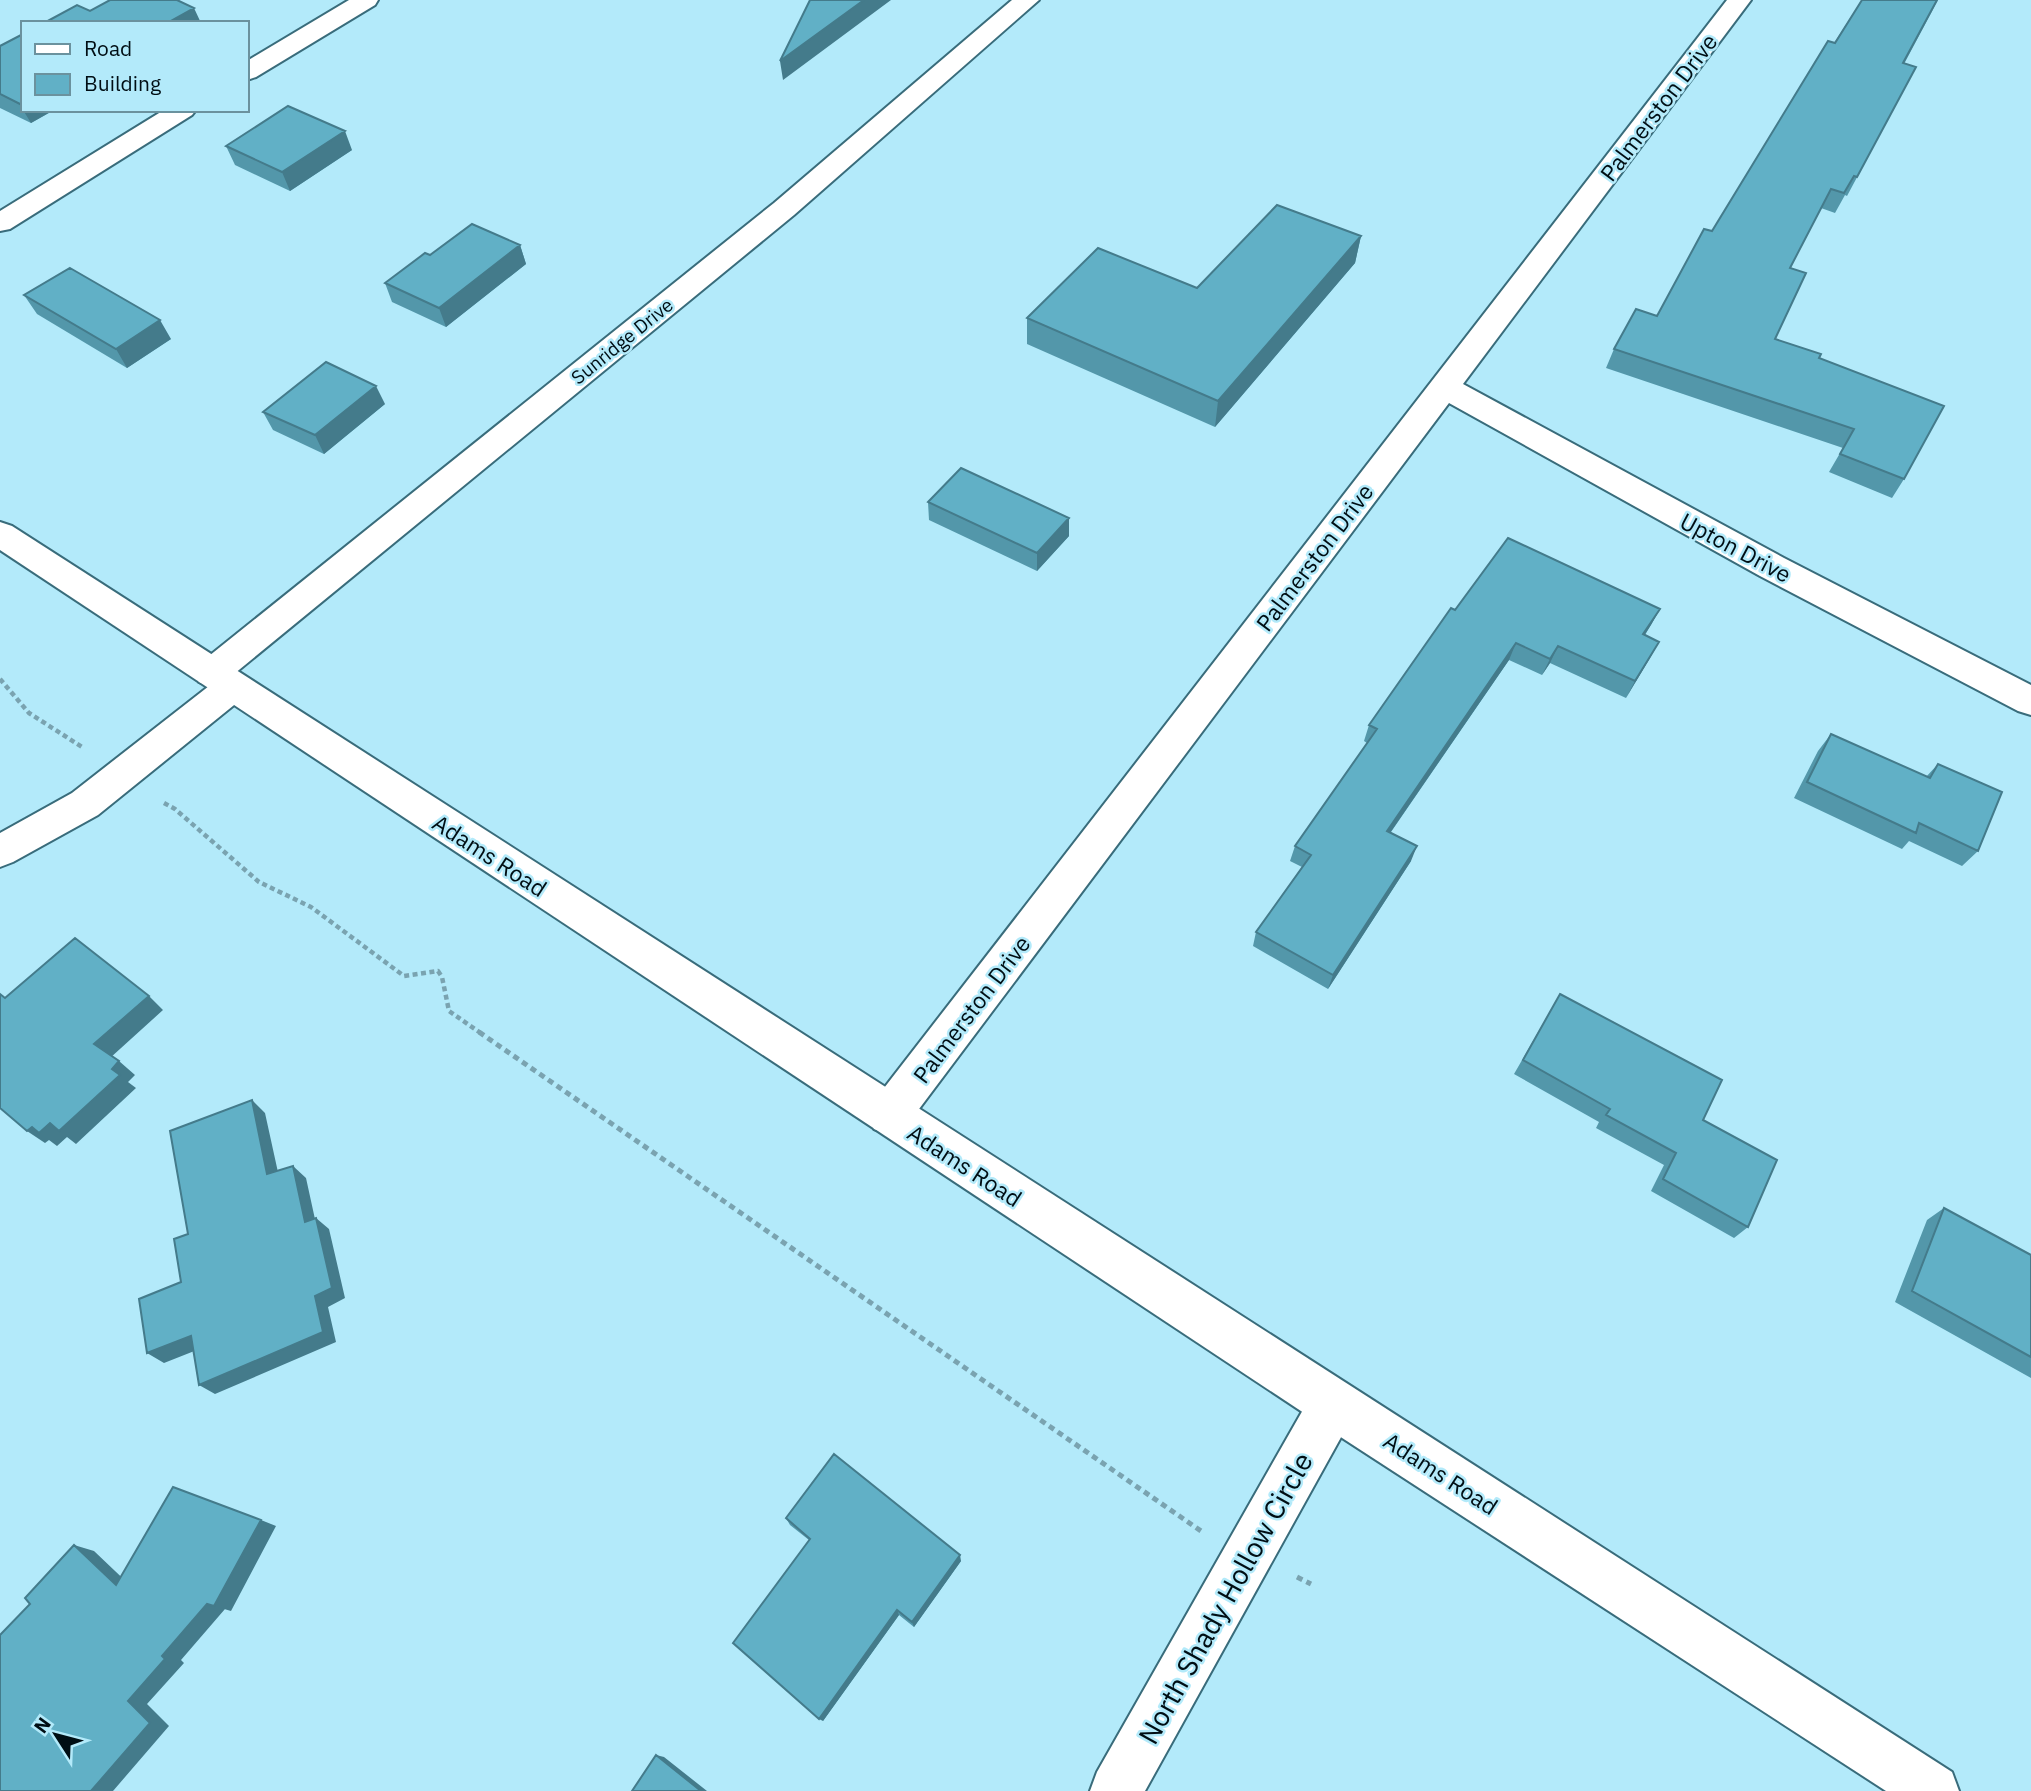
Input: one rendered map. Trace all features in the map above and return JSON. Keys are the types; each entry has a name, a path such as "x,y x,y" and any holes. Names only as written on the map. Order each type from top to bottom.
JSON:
{"street":[{"path":"248,71 366,0"},
{"name":"Sunridge Drive","path":"0,851 85,803 221,680 784,209 1027,0"},
{"name":"Palmerston Drive","path":"889,1115 1739,0"},
{"path":"0,223 180,112"},
{"name":"Upton Drive","path":"1444,387 1772,566 2031,701"},
{"name":"Adams Road","path":"0,534 1333,1404 1933,1791"},
{"name":"North Shady Hollow Circle","path":"1116,1791 1333,1404"}],"path":[{"path":"0,679 29,713 78,743 89,756"},
{"path":"163,802 175,809 259,882 312,907 404,976 438,971 442,977 449,1012 990,1383 1196,1528"}],"building":[{"path":"110,0 177,0 194,8 171,21 48,21 77,5 90,11"},
{"path":"810,0 864,0 780,61"},
{"path":"1862,0 1937,0 1903,63 1916,67 1857,177 1854,176 1844,193 1831,189 1790,268 1806,273 1775,339 1821,354 1819,358 1944,406 1904,479 1840,454 1854,429 1614,349 1636,309 1657,316 1704,229 1712,231 1828,41 1835,43"},
{"path":"21,35 20,104 0,94 0,46"},
{"path":"288,106 345,131 282,172 226,146"},
{"path":"1277,205 1361,236 1218,401 1027,318 1098,248 1197,288"},
{"path":"472,224 520,245 439,308 385,283 425,253 430,255"},
{"path":"70,268 160,320 116,349 24,295"},
{"path":"326,362 376,386 315,435 263,412"},
{"path":"961,468 1069,518 1037,553 928,502"},
{"path":"1508,538 1660,609 1643,634 1659,642 1635,681 1558,646 1550,659 1516,643 1387,831 1417,846 1333,975 1256,932 1311,855 1295,846 1377,729 1369,725 1451,608 1455,610"},
{"path":"1831,734 1930,778 1938,764 2002,792 1978,851 1919,823 1916,833 1807,782"},
{"path":"75,938 149,996 94,1044 119,1061 112,1069 120,1075 59,1131 50,1123 39,1133 32,1127 27,1131 0,1108 0,994 5,998"},
{"path":"1560,994 1722,1080 1703,1120 1777,1160 1748,1227 1663,1179 1676,1153 1606,1115 1610,1109 1523,1060"},
{"path":"252,1100 267,1174 293,1166 305,1222 316,1218 332,1288 315,1296 323,1332 199,1385 191,1336 147,1353 139,1299 181,1282 174,1239 188,1234 170,1131"},
{"path":"1944,1208 2031,1255 2031,1357 1912,1291"},
{"path":"834,1454 960,1555 912,1622 897,1610 819,1719 733,1643 810,1539 786,1518"},
{"path":"173,1487 261,1520 214,1606 207,1604 162,1656 165,1659 128,1701 150,1723 91,1791 0,1791 0,1635 30,1604 25,1598 74,1545 116,1585"},
{"path":"656,1755 701,1791 632,1791"}]}
